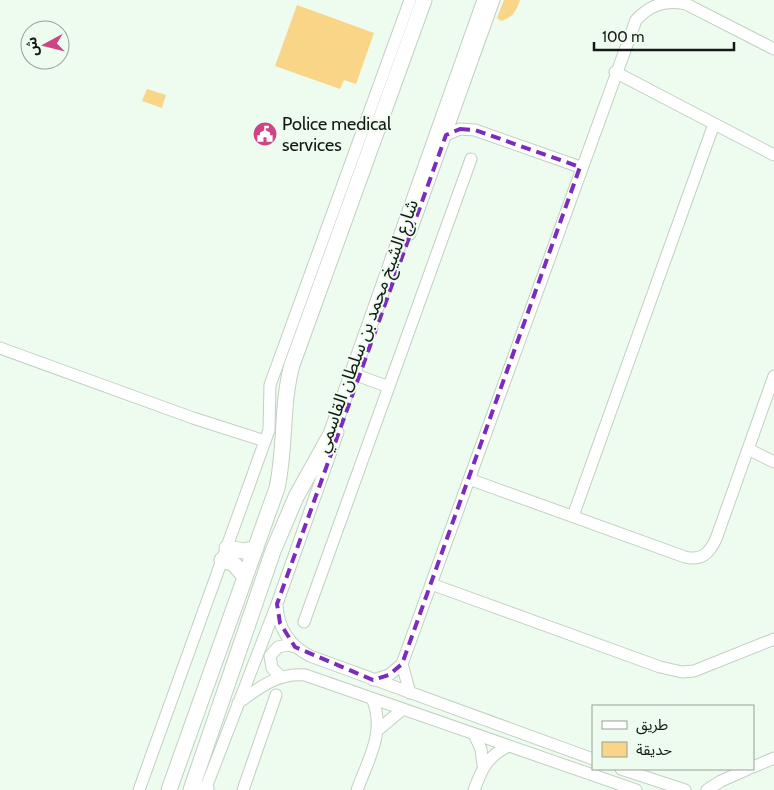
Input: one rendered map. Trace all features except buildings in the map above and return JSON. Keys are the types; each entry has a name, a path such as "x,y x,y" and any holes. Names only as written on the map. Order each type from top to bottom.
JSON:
{"main road":[{"path":"169,790 256,548 279,477 282,456 284,406 292,365 424,0"},
{"name":"شارع الشيخ محمد بن سلطان القاسمي","path":"190,790 273,551 296,497 331,434 418,199 485,0"},
{"path":"225,554 256,548"},
{"path":"225,554 245,577"}],"street":[{"path":"139,790 269,430 270,385 410,0"},
{"path":"205,789 277,604 359,376 418,199 446,135 494,0"},
{"path":"373,680 389,675 402,664 580,167 636,20 652,6 664,2 686,4 774,49"},
{"path":"615,72 771,153 774,141"},
{"path":"457,105 463,119 475,130"},
{"path":"573,516 714,124"},
{"path":"446,135 460,129 475,130 580,167"},
{"path":"304,622 471,159"},
{"path":"0,348 193,418 265,441"},
{"path":"359,376 389,387"},
{"path":"469,479 685,557 701,558 708,553 716,539 774,376"},
{"path":"748,449 774,462"},
{"path":"431,584 660,667 682,672 705,668 774,639"},
{"path":"277,604 280,623 295,648"},
{"path":"281,676 272,668 270,656 278,647 288,645 318,660 592,758"},
{"path":"402,664 410,693"},
{"path":"238,703 265,684 281,676 305,675 636,790"},
{"path":"242,790 276,695"},
{"path":"357,790 379,729 377,713 372,698"},
{"path":"379,729 403,709"},
{"path":"474,734 481,749 483,765 474,790"},
{"path":"483,765 495,754 509,746"},
{"path":"754,767 774,758"},
{"path":"623,770 656,786 685,790"},
{"path":"695,790 707,790 746,770"}],"highlighted area":[{"path":"460,129 475,130 580,167 402,664 389,675 373,680 295,647 280,623 277,604 446,135"}],"green space":[{"path":"504,0 520,0 514,13 501,21 497,18"},
{"path":"297,5 374,33 356,84 344,80 340,89 275,66"},
{"path":"147,89 166,95 162,108 142,101"}],"place":[{"name":"Police medical services","path":"265,134"}]}
